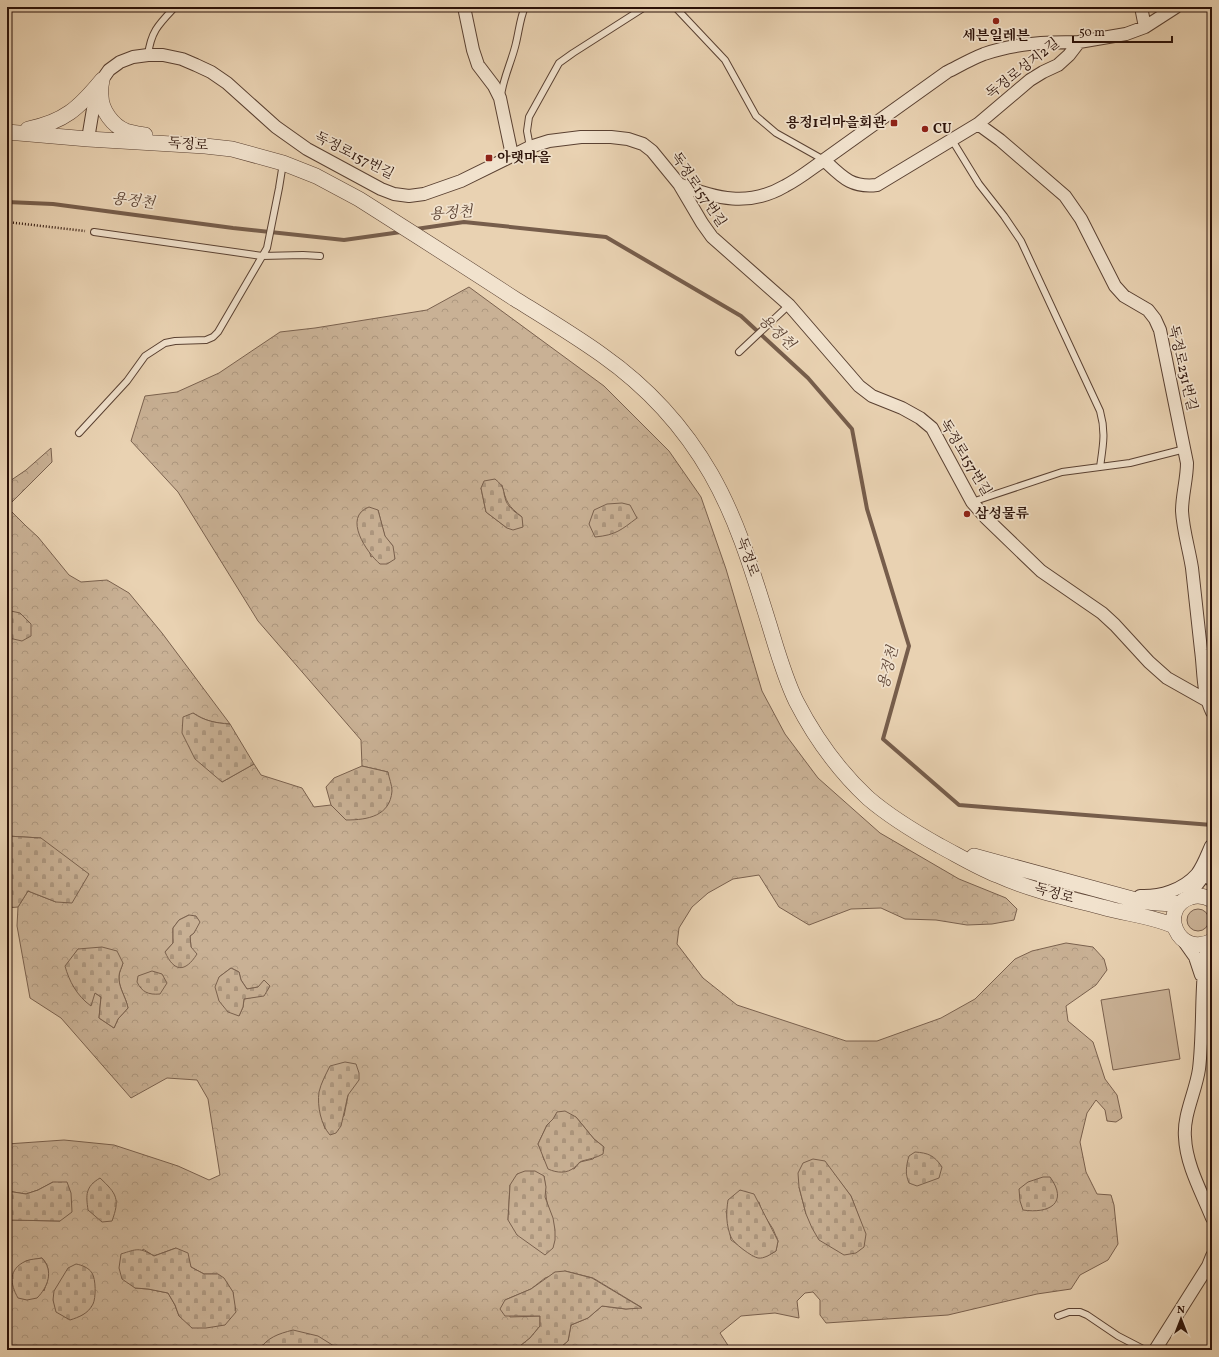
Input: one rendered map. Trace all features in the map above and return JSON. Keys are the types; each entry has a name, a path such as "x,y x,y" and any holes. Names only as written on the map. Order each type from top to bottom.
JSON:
{"street":[{"path":"464,7 473,50 478,65 494,86 500,98 512,155"},
{"path":"1142,7 1145,27"},
{"name":"독정로성지2길","path":"824,160 852,183 865,186 877,185 978,124 1030,80 1042,72 1058,65 1069,56 1079,42 1126,34 1145,27 1176,7"},
{"path":"680,184 699,192 736,200 753,199 770,194 786,186 947,72 963,63 982,55 1015,46 1050,42 1079,42"},
{"name":"독정로157번길","path":"88,139 93,109 102,80 109,70 120,62 133,57 148,55 182,59 211,72 227,83 292,140 307,150 381,189 394,194 409,196 424,194 461,182 512,155 549,141 581,137 611,137 628,139 643,144 652,151 680,184 702,223 712,237 789,305 859,386 872,396 902,408 920,418 932,428 972,502 986,518 1041,571 1102,613 1116,625 1149,662 1167,678 1206,700"},
{"path":"10,132 38,127 52,123 63,117 87,98 102,80"},
{"path":"102,80 100,98 104,109 118,127 127,131 205,146"},
{"name":"독정로231번길","path":"978,124 1000,140 1065,196 1081,218 1116,286 1124,296 1148,310 1155,319 1160,330 1187,463 1187,476 1182,499 1182,513 1192,567 1206,700 1212,712"},
{"name":"독정로","path":"10,132 88,139 205,146 232,150 283,163 316,176 359,199 604,356 660,405 692,444 710,472 734,519 743,542 781,663 796,701 808,722 839,766 869,799 902,824 974,865 999,877 1103,908 1163,921 1174,926"},
{"path":"1212,844 1210,861 1212,881"},
{"path":"1114,895 1147,897 1163,894 1176,889 1187,883 1197,874 1212,844"},
{"path":"1202,986 1201,975 1195,957 1178,934 1174,926 1174,918 1176,910 1202,878 1212,844"},
{"name":"독정로","path":"940,846 1114,895 1152,904 1167,905 1184,901 1195,896 1203,896 1212,900"},
{"path":"1183,940 1190,944 1199,945 1210,943 1202,986 1198,1070 1185,1136 1189,1161 1212,1218"},
{"path":"1202,986 1212,963"},
{"path":"1155,1350 1208,1266 1212,1256"}],"lane":[{"path":"148,55 150,40 154,32 160,22 175,7"},
{"path":"500,98 502,83 512,57 525,7"},
{"path":"530,147 527,131 529,118 539,97 559,63 645,7"},
{"path":"675,7 725,60 756,116 776,133 824,160"},
{"path":"952,140 978,184 1004,216 1021,241 1100,411 1104,425 1104,437 1100,467"},
{"path":"79,433 127,381 145,356 165,343 175,341 206,340 213,338 218,332 267,248 283,163"},
{"path":"94,232 262,256 320,256"},
{"path":"739,352 789,305"},
{"path":"972,502 1062,472 1130,464 1185,449"},
{"path":"1058,1316 1069,1312 1080,1312 1087,1315 1118,1336 1145,1350"}],"path":[{"path":"7,222 94,232"}],"green space":[{"path":"469,287 604,386 669,451 701,497 726,569 762,691 785,734 818,778 880,833 959,879 1006,898 1017,909 1014,920 992,924 967,925 936,920 905,919 881,908 851,909 809,925 779,907 759,875 733,879 708,893 692,907 679,928 677,944 703,978 737,1005 846,1041 877,1041 941,1018 975,999 1015,959 1032,951 1066,943 1093,947 1104,959 1107,970 1096,985 1066,1006 1068,1021 1093,1042 1105,1079 1117,1095 1122,1118 1116,1122 1107,1121 1105,1110 1096,1100 1087,1113 1080,1142 1086,1172 1097,1194 1111,1195 1114,1205 1118,1244 1108,1260 1080,1275 1071,1289 1037,1294 948,1315 826,1323 820,1315 820,1300 813,1292 805,1293 797,1301 799,1318 775,1313 741,1316 720,1333 731,1350 557,1350 568,1341 571,1325 588,1318 602,1306 626,1309 641,1307 593,1278 565,1271 545,1278 531,1289 505,1300 510,1317 540,1316 540,1326 530,1338 515,1350 335,1350 334,1346 262,1345 259,1350 7,1350 7,1220 60,1221 53,1182 38,1190 26,1194 7,1191 7,1144 64,1140 114,1145 178,1166 209,1180 220,1175 208,1099 197,1080 167,1078 131,1098 61,1018 30,998 17,926 18,907 28,891 56,902 41,838 7,836 7,634 9,638 11,611 7,613 7,507 38,537 69,575 81,582 107,580 129,593 162,633 230,724 210,721 193,713 222,782 254,764 261,775 302,788 314,807 331,805 347,820 388,772 362,766 361,740 258,621 178,492 131,441 145,396 177,392 219,373 280,332 315,328 427,310","holes":["502,485 508,503 522,517 507,528 486,512 481,488","378,510 385,537 393,546 371,557 369,550","189,915 194,933 190,936 191,947 165,952 173,943 173,928 179,920","78,949 123,963 119,973 119,980 128,1008 118,1019 114,1028 99,1018 101,997 95,993 73,957","231,968 239,972 241,980 247,989 258,987 264,995 244,999 243,1007 239,1016 219,977","331,1066 348,1095 344,1116 325,1129 320,1104 323,1082","576,1117 594,1139 604,1147 593,1159 580,1162 574,1169 544,1160 542,1151 538,1144 547,1125 553,1119","834,1174 851,1196 860,1220 806,1214 799,1187","544,1176 548,1207 508,1220 510,1185","759,1202 762,1212 773,1229 778,1241 776,1251 767,1256 748,1252 731,1240 726,1211","176,1248 191,1267 204,1274 217,1274 233,1292 233,1301 179,1316 168,1293 135,1288 143,1249 154,1256","42,1258 48,1270 48,1278 44,1291 18,1267 26,1261"]},
{"path":"51,448 52,462 7,507 7,483 26,470"},
{"path":"495,479 502,487 509,506 522,517 523,527 513,530 507,528 486,512 481,488 484,481"},
{"path":"622,503 630,505 637,518 618,531 608,535 595,537 589,524 594,510 607,504"},
{"path":"369,507 378,510 385,536 393,546 395,559 387,564 380,564 369,552 357,527 361,512"},
{"path":"11,611 20,613 31,624 31,636 22,641 9,638 7,634 7,613"},
{"path":"193,713 210,721 230,724 254,764 222,782 195,759 182,733 183,717"},
{"path":"362,766 388,772 392,789 390,799 387,806 376,815 362,819 346,820 331,805 326,787 334,778"},
{"path":"7,836 41,838 89,874 72,903 56,902 28,891 18,907 7,908"},
{"path":"1198,909 1206,912 1209,920 1206,928 1198,931 1190,928 1187,920 1190,912"},
{"path":"189,915 196,916 200,922 194,933 190,936 191,947 197,954 188,965 180,968 168,959 165,952 173,943 173,928 179,920"},
{"path":"102,947 117,951 123,963 119,973 119,980 128,1008 118,1019 114,1028 99,1018 101,997 95,993 91,1006 86,1002 74,988 65,966 78,949"},
{"path":"231,968 239,972 241,980 247,989 258,987 264,980 270,986 264,996 244,999 243,1007 239,1016 228,1012 219,1001 215,987 219,977"},
{"path":"152,971 162,974 167,983 160,994 146,992 137,982 138,976"},
{"path":"1169,989 1180,1059 1113,1070 1101,1000"},
{"path":"345,1062 356,1064 359,1073 359,1080 348,1095 341,1126 336,1133 330,1135 324,1126 320,1115 319,1092 330,1066"},
{"path":"565,1111 576,1117 594,1139 604,1147 603,1154 581,1161 569,1171 558,1172 548,1169 538,1144 547,1125 557,1112"},
{"path":"915,1152 927,1154 936,1160 942,1167 939,1178 917,1186 909,1183 906,1173 907,1163 909,1156"},
{"path":"813,1159 825,1161 851,1196 866,1234 864,1247 856,1253 844,1255 819,1240 812,1228 806,1214 799,1187 798,1173 803,1163"},
{"path":"525,1171 535,1171 544,1176 546,1187 545,1197 553,1218 555,1230 553,1248 545,1255 517,1235 508,1220 510,1185 517,1174"},
{"path":"1043,1177 1050,1177 1055,1186 1057,1200 1048,1208 1032,1211 1023,1210 1020,1201 1019,1189 1028,1182"},
{"path":"100,1178 110,1188 115,1197 116,1207 112,1221 102,1222 88,1210 87,1196 89,1188"},
{"path":"53,1182 67,1182 71,1193 72,1212 60,1221 7,1220 7,1191 26,1194 38,1190"},
{"path":"740,1190 754,1194 778,1241 776,1251 765,1257 758,1258 752,1255 732,1240 727,1219 728,1200"},
{"path":"176,1248 188,1253 191,1267 204,1274 218,1274 224,1278 233,1292 236,1312 225,1325 206,1328 192,1328 179,1316 168,1293 135,1288 122,1279 119,1268 121,1254 141,1250 154,1256"},
{"path":"42,1258 46,1263 49,1273 47,1284 41,1294 37,1298 27,1300 18,1298 12,1282 13,1273 16,1268 28,1260"},
{"path":"76,1264 85,1267 92,1273 95,1284 95,1297 93,1304 86,1313 70,1320 56,1312 53,1300 54,1291 68,1268"},
{"path":"565,1271 592,1278 642,1308 626,1309 602,1306 588,1318 571,1325 568,1341 557,1350 515,1350 530,1338 540,1326 540,1316 505,1316 500,1309 505,1300 531,1289 555,1272"},
{"path":"293,1330 318,1336 334,1346 335,1350 259,1350 266,1342 274,1337"}],"waterway":[{"name":"용정천","path":"7,202 53,204 233,228 344,240 401,232"},
{"name":"용정천","path":"416,229 464,222 606,237 741,316 808,378 852,429 867,509 909,646 883,739 959,805 1212,825"}],"place":[{"name":"세븐일레븐","path":"996,21"},
{"name":"용정1리마을회관","path":"894,123"},
{"name":"CU","path":"925,129"},
{"name":"아랫마을","path":"489,158"},
{"name":"삼성물류","path":"967,514"}]}
